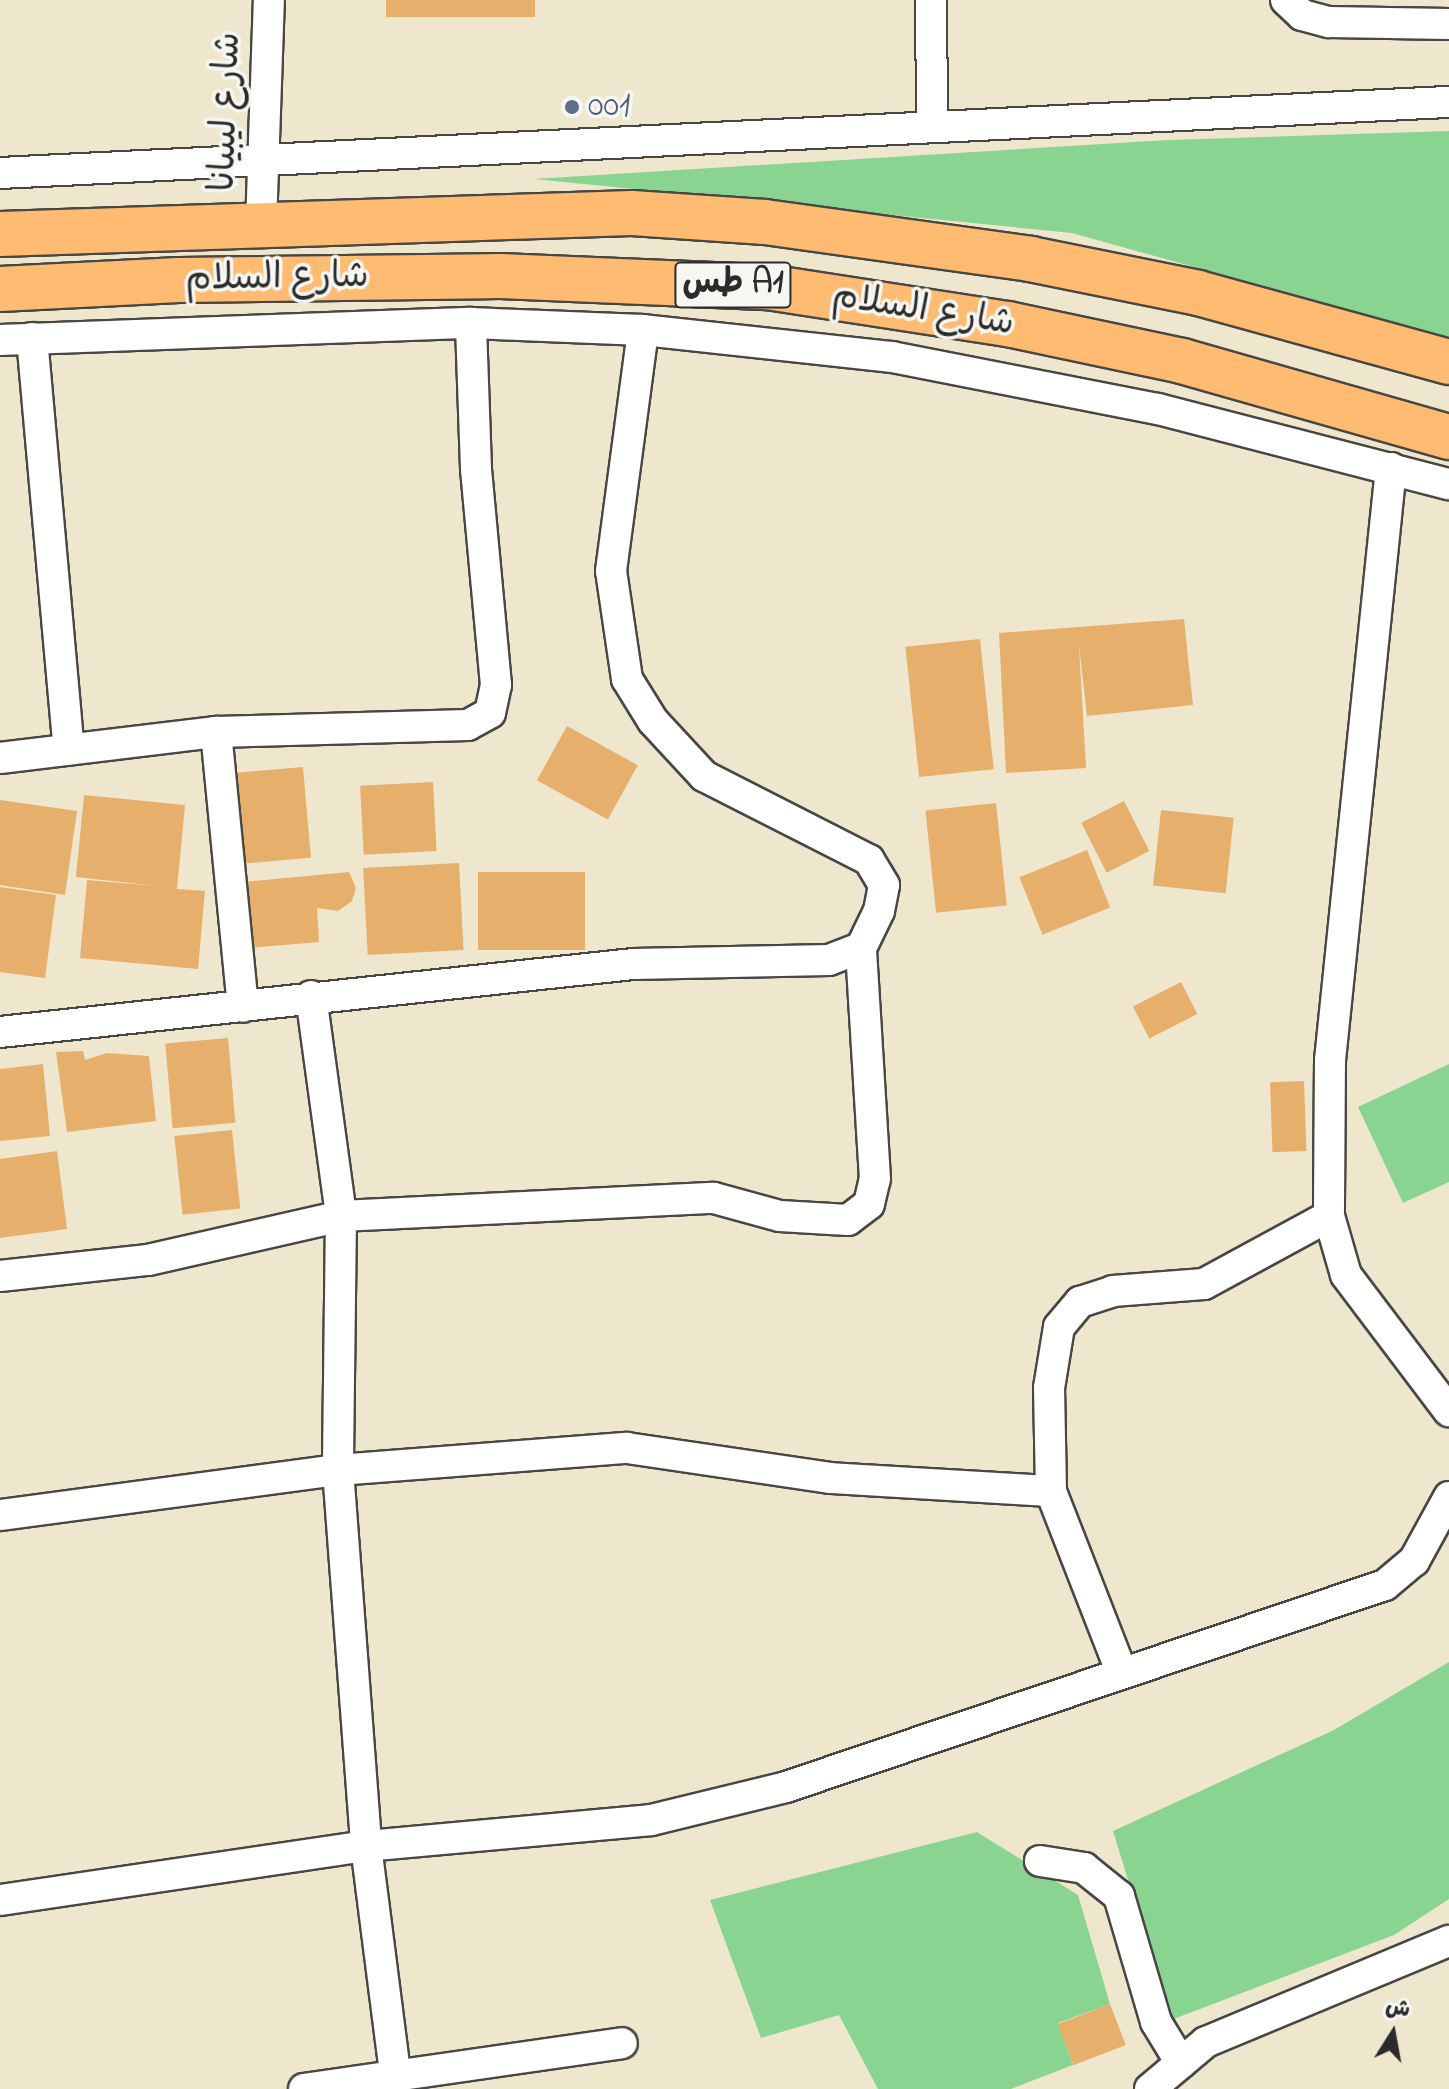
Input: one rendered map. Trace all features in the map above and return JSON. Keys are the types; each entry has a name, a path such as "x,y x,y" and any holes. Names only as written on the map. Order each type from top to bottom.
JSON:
{"highway":[{"name":"شارع السلام","path":"0,234 632,213 765,222 1015,256 1168,287 1449,362"},
{"name":"شارع السلام","path":"0,289 179,280 500,276 768,287 980,319 1182,361 1449,437"}],"street":[{"name":"شارع ليبيانا","path":"261,226 269,0"},
{"path":"931,0 932,126"},
{"path":"1286,0 1302,15 1329,22 1449,24"},
{"path":"0,173 1449,102"},
{"path":"0,758 216,732 468,725 490,713 496,685 476,469 471,323"},
{"path":"0,340 471,323 643,330 892,357 1158,409 1449,484"},
{"path":"0,1276 148,1260 341,1216 714,1198 780,1216 848,1220 869,1204 875,1179 861,948 879,911 884,885 869,860 704,776 653,721 627,679 611,571 643,330"},
{"path":"32,338 69,749"},
{"path":"1391,468 1330,1060 1329,1216 1346,1275 1449,1411"},
{"path":"216,732 243,1007"},
{"path":"0,1032 243,1007 311,996 633,964 829,960 861,948"},
{"path":"311,996 341,1216 338,1470 366,1846 396,2079"},
{"path":"1121,1671 1051,1491 1049,1388 1059,1327 1080,1302 1113,1291 1204,1284 1329,1216"},
{"path":"0,1515 338,1470 627,1448 830,1478 1051,1491"},
{"path":"0,1900 366,1846 651,1820 786,1787 1121,1671 1385,1585 1414,1561 1449,1497"},
{"path":"1040,1861 1084,1868 1119,1896 1156,2022 1181,2063"},
{"path":"1150,2089 1206,2042 1449,1941"},
{"path":"304,2089 396,2079 622,2043"}],"green space":[{"path":"1449,131 1449,338 1072,233 534,179 1168,140"},
{"path":"1449,1064 1449,1182 1403,1203 1358,1107"},
{"path":"1449,1662 1449,1899 1394,1935 1171,2020 1113,1831 1334,1730"},
{"path":"977,1832 1078,1895 1110,2004 1058,2023 1073,2065 1011,2089 878,2089 839,2015 761,2038 710,1900"}],"building":[{"path":"386,0 535,0 535,17 386,17"},
{"path":"1184,619 1193,705 1087,716 1079,646 1086,768 1006,773 999,633"},
{"path":"980,639 994,769 919,777 905,647"},
{"path":"567,726 638,765 608,819 537,780"},
{"path":"303,767 311,858 237,864 229,773"},
{"path":"433,782 437,851 364,855 360,786"},
{"path":"84,795 185,805 177,889 205,891 198,969 80,958 87,880 157,886 76,877"},
{"path":"0,800 77,811 65,895 0,885"},
{"path":"1124,801 1149,851 1107,873 1081,823"},
{"path":"996,803 1007,905 936,913 925,810"},
{"path":"1161,810 1234,818 1226,893 1153,886"},
{"path":"1087,850 1110,907 1043,935 1019,877"},
{"path":"459,863 464,950 368,955 363,868"},
{"path":"349,872 356,888 352,901 338,911 317,908 319,942 248,948 242,882"},
{"path":"478,872 585,872 585,950 478,950"},
{"path":"0,887 56,895 45,978 0,972"},
{"path":"1181,982 1197,1014 1149,1039 1133,1007"},
{"path":"228,1038 235,1123 173,1128 165,1043"},
{"path":"83,1051 85,1060 107,1053 149,1056 156,1121 67,1132 56,1052"},
{"path":"43,1064 50,1136 0,1141 0,1069"},
{"path":"1304,1081 1306,1151 1272,1152 1270,1082"},
{"path":"232,1130 240,1209 183,1215 174,1136"},
{"path":"57,1151 67,1229 0,1238 0,1159"},
{"path":"1110,2004 1126,2045 1073,2065 1058,2024"}],"place":[{"name":"001","path":"572,107"}]}
